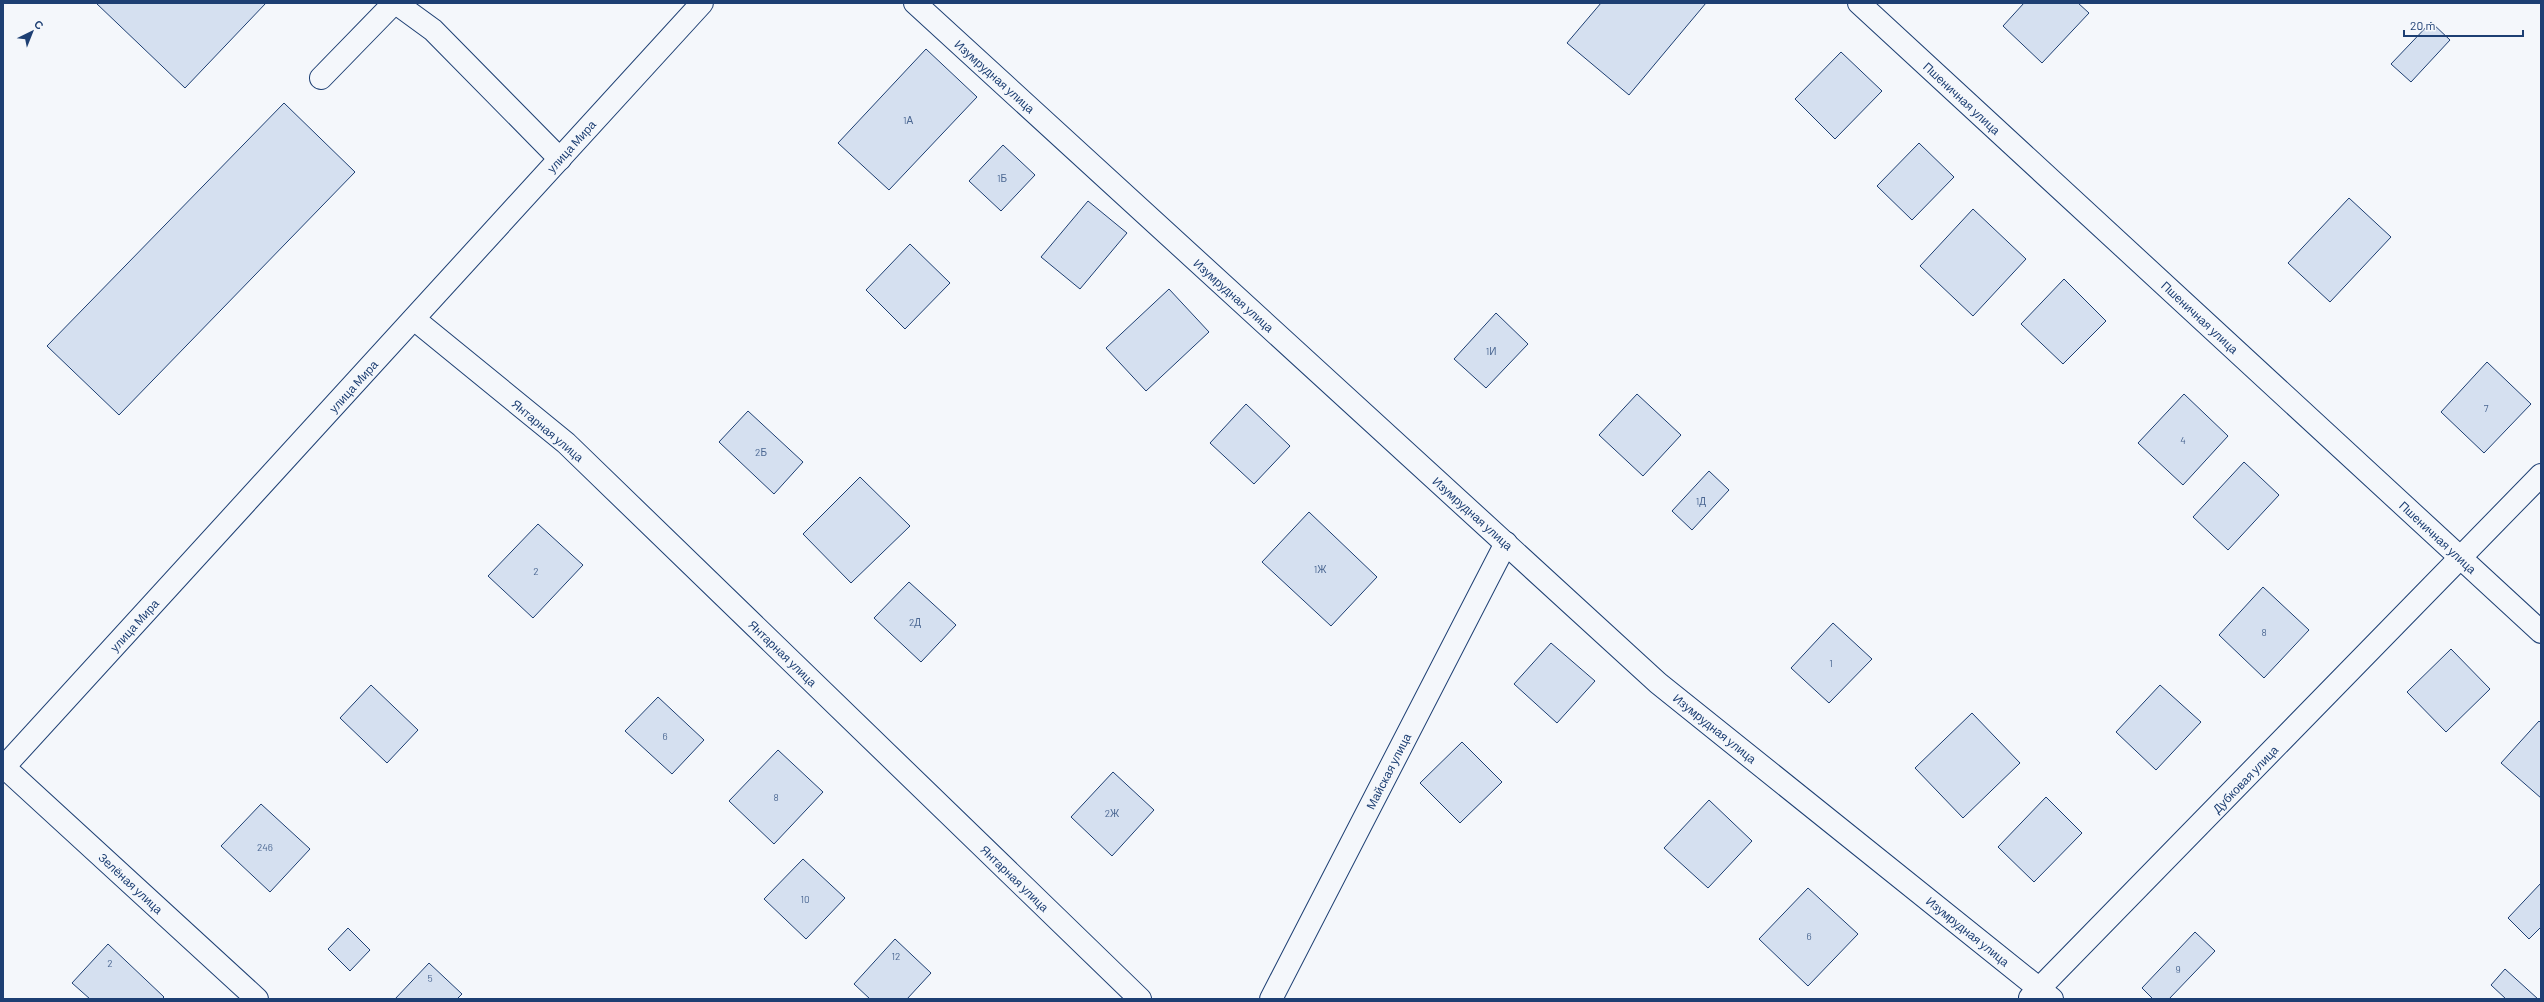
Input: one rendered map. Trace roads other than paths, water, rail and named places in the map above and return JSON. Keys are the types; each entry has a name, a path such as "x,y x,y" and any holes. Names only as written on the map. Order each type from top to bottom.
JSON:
{"street":[{"path":"321,78 395,3 433,30 560,159"},
{"name":"улица Мира","path":"4,767 702,3"},
{"name":"Изумрудная улица","path":"915,3 1658,683 2040,995"},
{"name":"Пшеничная улица","path":"1859,3 2541,632"},
{"name":"Янтарная улица","path":"414,319 566,443 1140,999"},
{"name":"Дубковая улица","path":"2040,995 2541,475"},
{"name":"Майская улица","path":"1271,999 1506,543"},
{"name":"Зелёная улица","path":"4,767 257,999"}]}
